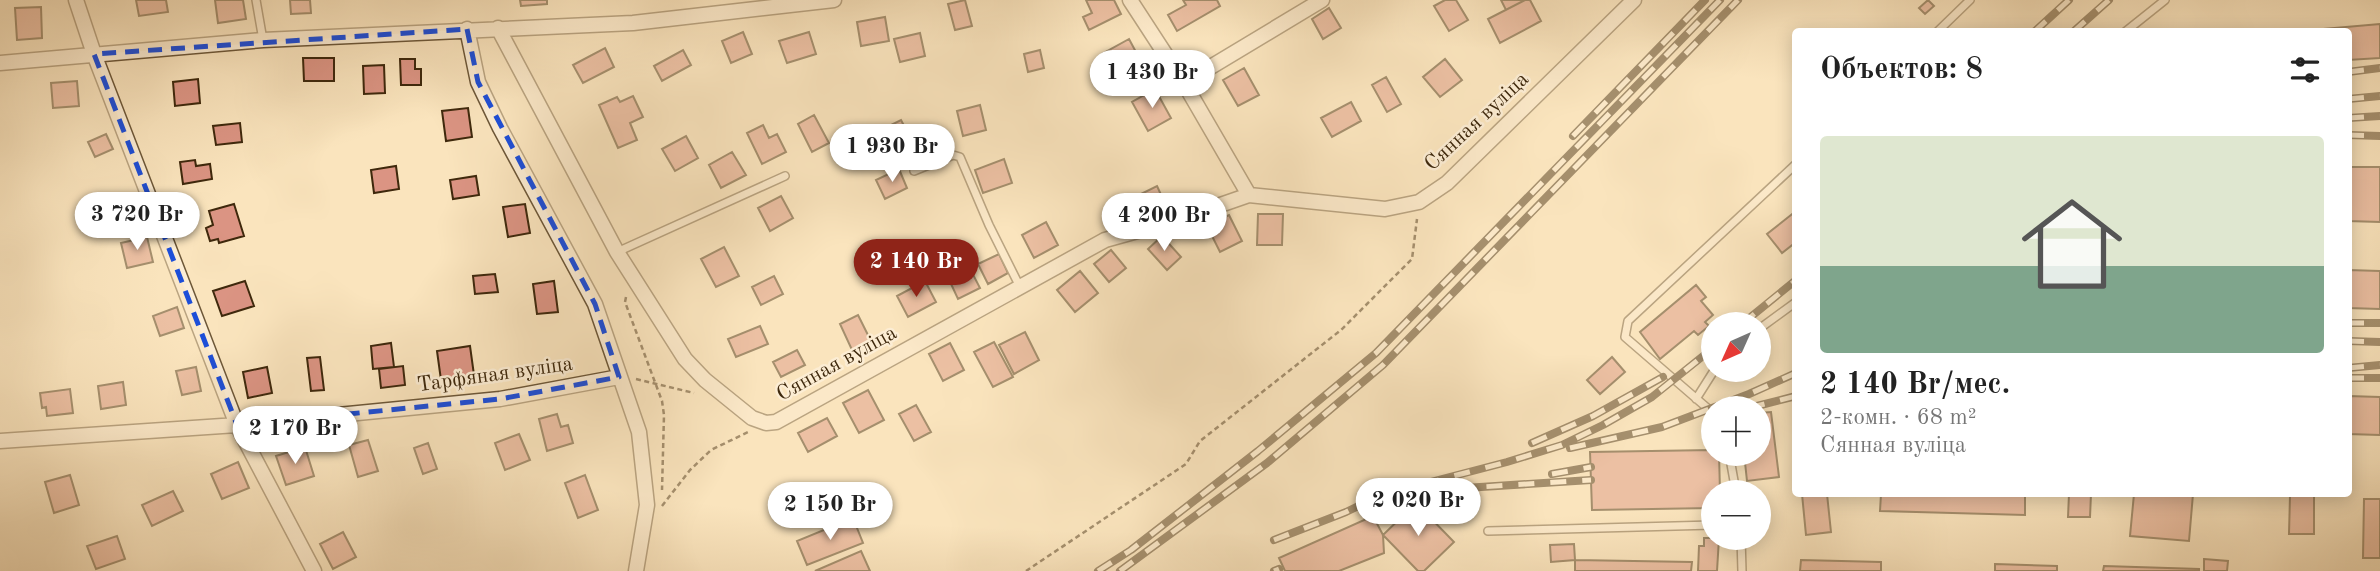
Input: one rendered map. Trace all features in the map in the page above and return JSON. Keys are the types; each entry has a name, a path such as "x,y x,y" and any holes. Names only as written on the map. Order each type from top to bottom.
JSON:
{"street":[{"path":"76,0 94,54 237,425 314,571"},
{"path":"0,63 263,40 632,23 834,0"},
{"path":"1130,0 1184,83 1249,195"},
{"path":"1184,83 1322,0"},
{"name":"Сянная вуліца","path":"498,28 617,252 685,359 705,380 752,418 766,423 776,422 1105,240 1177,220 1249,195 1385,209 1419,202 1447,183 1634,0"},
{"path":"467,29 478,82 594,304 639,432 647,505 636,571"},
{"name":"Тарфяная вуліца","path":"0,441 237,425 500,400 619,377"}],"lane":[{"path":"256,0 263,40"},
{"path":"1941,28 1970,0"},
{"path":"2130,28 2165,0"},
{"path":"914,171 953,155 960,157 989,225 1020,287"},
{"path":"1701,403 1625,337 1628,321 1792,168"},
{"path":"617,252 785,176"},
{"path":"1771,320 1792,305"},
{"path":"1696,399 1707,382"},
{"path":"1488,531 1701,525"},
{"path":"1741,550 1742,571"}],"path":[{"path":"1026,571 1186,464 1200,441 1341,330 1412,259 1419,202"},
{"path":"632,276 625,302 664,415 662,507 710,450 766,423"},
{"path":"619,377 699,394"}],"highlighted area":[{"path":"467,29 478,82 595,304 619,377 500,399 237,425 94,54"}],"building":[{"path":"136,0 166,0 168,12 139,16"},
{"path":"215,0 243,0 246,19 218,23"},
{"path":"290,0 310,0 311,13 291,14"},
{"path":"520,0 547,0 547,4 521,6"},
{"path":"965,0 972,26 955,30 948,4"},
{"path":"1086,0 1114,0 1121,14 1089,30 1083,17 1092,13"},
{"path":"1183,0 1217,0 1220,6 1177,31 1168,15 1186,5"},
{"path":"1445,0 1456,0 1468,20 1449,31 1434,6"},
{"path":"1501,0 1525,0 1506,10"},
{"path":"1530,0 1541,21 1500,43 1488,19"},
{"path":"1928,0 1934,6 1925,14 1919,8"},
{"path":"41,7 42,38 17,40 15,8"},
{"path":"1329,8 1341,28 1323,39 1312,19"},
{"path":"885,17 889,41 861,46 857,22"},
{"path":"2380,24 2380,58 2352,60 2352,28 2334,28"},
{"path":"743,32 752,54 731,63 722,41"},
{"path":"809,32 816,54 787,63 779,41"},
{"path":"920,33 925,56 900,62 894,39"},
{"path":"1129,39 1144,67 1117,82 1102,54"},
{"path":"605,48 614,67 583,83 573,65"},
{"path":"683,50 691,65 662,81 654,66"},
{"path":"1040,50 1044,68 1028,72 1024,54"},
{"path":"303,58 334,58 334,81 304,81"},
{"path":"400,59 415,59 415,69 421,69 421,85 401,85"},
{"path":"1445,59 1462,80 1440,97 1423,77"},
{"path":"384,65 385,93 364,94 363,66"},
{"path":"1244,68 1259,95 1238,106 1223,80"},
{"path":"1386,77 1401,104 1387,112 1372,85"},
{"path":"198,79 200,103 175,106 173,82"},
{"path":"77,81 79,106 53,108 51,83"},
{"path":"1155,89 1171,118 1148,131 1132,102"},
{"path":"633,96 643,117 630,123 637,140 618,148 599,105 617,97 620,102"},
{"path":"1351,102 1361,121 1332,137 1321,118"},
{"path":"980,105 986,130 963,136 957,111"},
{"path":"468,108 472,137 446,141 442,111"},
{"path":"814,115 829,143 812,152 798,124"},
{"path":"901,120 913,143 898,150 887,127"},
{"path":"240,123 242,142 216,145 213,126"},
{"path":"763,125 769,138 777,134 786,152 762,164 747,133"},
{"path":"106,134 113,149 95,157 88,142"},
{"path":"686,136 698,158 675,171 662,149"},
{"path":"732,152 746,175 721,188 709,165"},
{"path":"1004,159 1012,183 983,193 975,170"},
{"path":"195,160 196,166 210,164 212,179 183,184 180,162"},
{"path":"396,166 399,189 374,193 371,170"},
{"path":"2352,167 2380,167 2380,222 2352,221"},
{"path":"899,169 907,188 885,199 876,180"},
{"path":"476,176 479,195 453,199 450,180"},
{"path":"1157,186 1168,210 1152,217 1141,194"},
{"path":"107,194 112,208 125,203 131,222 97,234 86,201"},
{"path":"781,196 793,218 770,231 758,208"},
{"path":"234,204 244,236 219,243 218,239 210,241 206,228 213,225 209,211"},
{"path":"525,204 530,233 508,237 503,207"},
{"path":"1258,214 1283,214 1282,245 1257,245"},
{"path":"1792,214 1792,245 1782,253 1767,234"},
{"path":"1229,215 1242,241 1220,252 1207,226"},
{"path":"1046,222 1058,245 1034,258 1022,235"},
{"path":"1162,236 1181,257 1167,270 1148,249"},
{"path":"147,237 153,262 127,268 121,243"},
{"path":"724,247 739,276 716,287 701,259"},
{"path":"1111,250 1126,268 1109,282 1094,264"},
{"path":"999,254 1008,273 988,284 978,264"},
{"path":"966,261 980,288 958,299 945,271"},
{"path":"2352,270 2380,271 2380,309 2352,308"},
{"path":"1080,271 1098,293 1075,312 1057,290"},
{"path":"495,274 498,292 475,294 473,276"},
{"path":"774,276 783,294 761,305 752,287"},
{"path":"245,281 254,306 222,316 213,291"},
{"path":"554,281 558,312 537,314 533,284"},
{"path":"925,281 936,302 908,317 897,296"},
{"path":"1696,285 1706,297 1701,301 1710,312 1701,312 1701,333 1698,335 1694,331 1660,359 1640,332"},
{"path":"177,307 184,328 160,336 153,316"},
{"path":"858,315 871,341 852,350 840,324"},
{"path":"760,326 768,344 736,357 728,339"},
{"path":"1025,332 1039,360 1014,374 999,345"},
{"path":"994,342 1013,377 993,387 974,352"},
{"path":"391,343 394,367 373,369 371,346"},
{"path":"950,343 964,370 943,381 929,354"},
{"path":"470,346 474,375 441,380 437,351"},
{"path":"797,350 805,365 781,377 773,362"},
{"path":"320,357 324,390 311,391 307,358"},
{"path":"1612,357 1625,372 1600,394 1587,380"},
{"path":"403,366 405,385 381,388 379,369"},
{"path":"196,367 201,391 182,395 176,371"},
{"path":"267,367 272,393 248,398 243,372"},
{"path":"123,382 126,405 101,409 98,386"},
{"path":"70,389 73,413 47,416 46,407 42,408 40,393"},
{"path":"868,390 884,420 859,433 843,403"},
{"path":"2352,396 2380,397 2380,435 2352,434"},
{"path":"916,405 931,432 914,441 899,414"},
{"path":"1771,412 1779,477 1747,480 1745,466 1771,466"},
{"path":"557,414 561,427 568,425 573,443 547,451 539,419"},
{"path":"827,418 837,436 808,452 798,433"},
{"path":"519,434 530,460 505,470 495,443"},
{"path":"368,440 378,471 358,477 349,445"},
{"path":"428,443 437,469 423,474 414,448"},
{"path":"305,447 314,476 286,485 276,456"},
{"path":"1701,450 1701,466 1719,466 1720,480 1701,480 1701,508 1592,510 1590,452"},
{"path":"238,462 249,488 222,499 211,474"},
{"path":"70,475 79,505 54,513 45,482"},
{"path":"585,475 598,510 578,518 565,483"},
{"path":"173,491 183,511 152,526 142,505"},
{"path":"1802,497 1827,497 1831,532 1806,535"},
{"path":"1881,497 2025,497 2025,515 1880,511"},
{"path":"2069,497 2091,497 2090,517 2068,517"},
{"path":"2134,497 2193,497 2189,541 2130,536"},
{"path":"2290,497 2314,497 2314,534 2289,534"},
{"path":"2364,499 2380,499 2380,558 2363,558"},
{"path":"1416,503 1454,542 1424,571 1418,571 1383,535"},
{"path":"1373,516 1383,535 1384,553 1339,571 1285,571 1279,558"},
{"path":"853,518 863,543 807,565 797,541"},
{"path":"343,532 356,557 333,569 320,544"},
{"path":"117,536 125,559 96,569 87,546"},
{"path":"1574,544 1575,560 1551,562 1550,545"},
{"path":"1699,546 1701,550 1718,550 1717,571 1698,571"},
{"path":"861,551 870,571 815,571"},
{"path":"2204,559 2228,561 2227,571 2204,571"},
{"path":"1575,560 1692,562 1691,571 1575,571"},
{"path":"1801,560 1881,562 1881,571 1800,571"},
{"path":"1995,564 2057,566 2057,571 1995,571"},
{"path":"2104,566 2199,569 2199,571 2103,571"}],"railway":[{"path":"1573,136 1705,0"},
{"path":"1098,571 1131,550 1258,451 1376,353 1720,0"},
{"path":"1120,571 1267,463 1383,365 1738,0"},
{"path":"2038,28 2069,0"},
{"path":"2078,28 2109,0"},
{"path":"2352,72 2380,68"},
{"path":"2352,99 2380,96"},
{"path":"2352,118 2380,116"},
{"path":"2352,135 2380,136"},
{"path":"1757,312 1792,283"},
{"path":"2352,323 2380,323"},
{"path":"2352,341 2380,342"},
{"path":"1274,540 1346,512 1381,495 1562,445 1652,397 1701,358"},
{"path":"2352,368 2380,365"},
{"path":"1570,448 1662,427 1792,375"},
{"path":"1532,443 1593,416 1663,377"},
{"path":"2352,378 2380,378"},
{"path":"1771,402 1792,397"},
{"path":"1552,474 1591,467"},
{"path":"1423,494 1449,489 1591,480"},
{"path":"1274,571 1279,569"}]}
